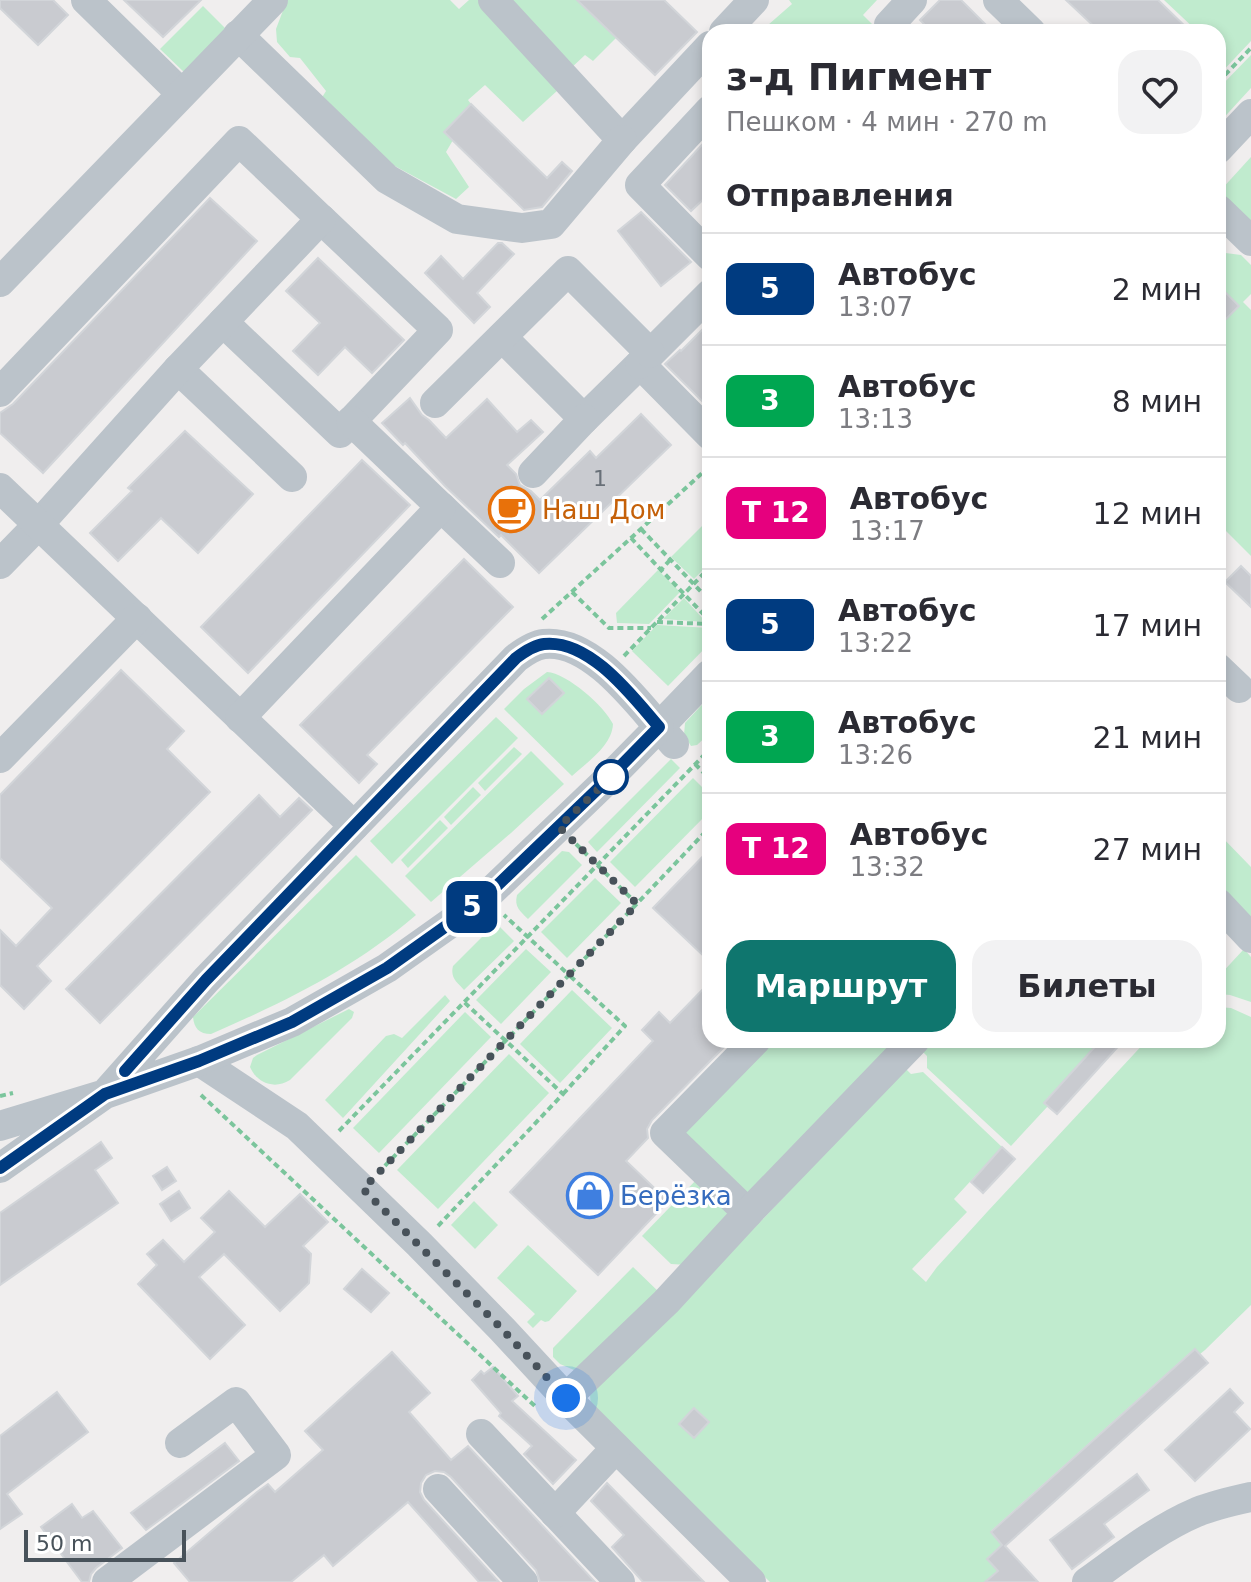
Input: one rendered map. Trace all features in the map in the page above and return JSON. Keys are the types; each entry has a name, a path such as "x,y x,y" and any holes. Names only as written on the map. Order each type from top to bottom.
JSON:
{"street":[{"path":"86,0 181,93"},
{"path":"0,282 273,0"},
{"path":"493,0 622,140"},
{"path":"732,24 754,0"},
{"path":"890,24 912,0"},
{"path":"998,0 1023,24"},
{"path":"238,35 387,179 457,219 522,228 551,224 622,140 702,55"},
{"path":"1226,141 1251,114"},
{"path":"702,119 640,185 702,248"},
{"path":"0,392 239,141 438,330 340,433 223,322"},
{"path":"1226,217 1251,241"},
{"path":"0,564 178,369 321,219"},
{"path":"435,403 568,271 702,426"},
{"path":"533,473 702,302"},
{"path":"502,337 584,419"},
{"path":"178,369 292,477"},
{"path":"351,421 500,563"},
{"path":"0,488 354,826"},
{"path":"240,718 441,507"},
{"path":"0,758 137,618"},
{"path":"0,1168 105,1094 206,980 525,652 543,644 554,644 589,657 609,672 666,736"},
{"path":"0,1126 105,1094 196,1076 387,968 485,897 606,781 666,736 702,685"},
{"path":"1226,911 1251,938"},
{"path":"748,1048 665,1133 748,1213"},
{"path":"556,1407 666,1302 907,1048"},
{"path":"196,1076 297,1126 502,1329 556,1407 616,1448 751,1582"},
{"path":"107,1582 276,1455 236,1402 180,1443"},
{"path":"481,1434 620,1582"},
{"path":"555,1513 616,1448"},
{"path":"438,1489 523,1582"},
{"path":"1087,1582 1157,1533 1194,1513 1251,1497"}],"path":[{"path":"1226,74 1251,48"},
{"path":"641,529 702,592"},
{"path":"631,538 702,614"},
{"path":"661,570 670,560"},
{"path":"609,672 702,576"},
{"path":"572,592 609,628 651,628"},
{"path":"657,622 702,623"},
{"path":"321,1150 702,757"},
{"path":"559,827 637,904"},
{"path":"363,1189 702,835"},
{"path":"419,1244 625,1026 485,897"},
{"path":"464,1002 563,1094"},
{"path":"196,1076 201,1094 556,1407"}],"green space":[{"path":"287,0 450,0 459,9 469,0 486,0 558,90 523,122 485,85 468,100 471,104 444,132 453,140 446,152 469,187 456,199 391,164 316,107 326,91 300,58 290,57 277,42 276,29"},
{"path":"502,0 577,0 616,38 593,61 585,55 569,70"},
{"path":"789,0 877,0 863,15 872,24 769,24 792,4"},
{"path":"1164,0 1251,0 1251,41 1226,68 1226,24 1190,24"},
{"path":"203,6 229,32 187,75 160,49"},
{"path":"1251,55 1251,88 1226,115 1226,81"},
{"path":"1251,157 1251,222 1226,197 1226,184"},
{"path":"1226,253 1241,255 1251,265 1251,294 1243,302 1251,310 1251,556 1226,531 1226,319 1239,306 1226,293"},
{"path":"702,526 702,571 694,579 671,557"},
{"path":"658,570 680,592 649,624 617,623 616,613"},
{"path":"684,598 702,618 702,622 663,619"},
{"path":"657,625 702,628 702,651 668,686 632,651"},
{"path":"547,672 555,674 584,692 613,724 604,746 572,776 504,709","holes":["549,678 563,693 542,714 528,700"]},
{"path":"702,705 702,740 697,745 691,746 684,735 685,723"},
{"path":"496,717 518,738 392,864 370,841"},
{"path":"514,747 522,754 485,791 478,783"},
{"path":"531,751 564,784 431,902 405,876"},
{"path":"671,759 680,768 597,852 588,842"},
{"path":"693,778 702,787 702,819 635,887 610,862"},
{"path":"473,787 481,795 451,825 444,817"},
{"path":"440,820 448,828 408,868 401,860"},
{"path":"1226,841 1251,867 1251,917 1226,891"},
{"path":"562,851 569,852 582,865 528,919 517,906 517,895"},
{"path":"356,855 416,915 368,952 292,996 211,1034 198,1030 193,1017"},
{"path":"595,878 621,903 567,958 541,932"},
{"path":"496,923 514,941 464,990 453,977 453,966"},
{"path":"526,949 551,972 501,1024 476,1000"},
{"path":"1244,949 1251,957 1251,1002 1226,995 1226,968"},
{"path":"572,990 612,1028 560,1083 520,1044"},
{"path":"445,995 450,1001 343,1118 325,1100 386,1036 394,1034 402,1038"},
{"path":"1226,1008 1251,1017 1251,1305 1200,1354 1194,1349 991,1531 1002,1545 988,1558 999,1571 985,1582 770,1582 591,1408 590,1395 595,1387 761,1221 905,1068 911,1074 923,1072 1002,1147 954,1199 967,1212 912,1269 926,1282 1140,1048 1226,1048","holes":["693,1409 709,1422 694,1438 679,1424"]},
{"path":"349,1009 354,1012 352,1018 290,1080 272,1084 262,1081 253,1073 250,1067 257,1055"},
{"path":"465,1012 491,1037 379,1153 353,1128"},
{"path":"757,1048 891,1048 749,1194 686,1137 685,1125"},
{"path":"1094,1048 1044,1102 1048,1106 1011,1146 927,1068 927,1056 921,1050"},
{"path":"509,1054 549,1093 438,1209 397,1170"},
{"path":"699,1177 730,1211 688,1265 671,1264 642,1236"},
{"path":"474,1201 498,1225 475,1249 451,1225"},
{"path":"528,1245 577,1291 549,1321 541,1320 533,1328 527,1322 535,1314 497,1278"},
{"path":"633,1267 661,1294 574,1370 560,1364 553,1357 553,1348"}],"building":[{"path":"0,0 53,0 68,15 38,45 0,8"},
{"path":"124,0 201,0 163,37"},
{"path":"577,0 664,0 697,32 655,75"},
{"path":"940,0 961,0 985,24 924,24 920,20"},
{"path":"1066,0 1158,0 1183,24 1092,24"},
{"path":"471,104 547,178 562,162 572,171 542,207 524,210 444,132"},
{"path":"702,145 702,201 691,211 665,185"},
{"path":"210,198 257,241 43,473 0,433 0,413 13,404"},
{"path":"641,212 691,262 661,286 618,231"},
{"path":"498,243 514,254 477,293 490,307 474,323 425,273 441,256 463,279"},
{"path":"318,258 404,340 372,373 345,347 318,375 293,351 320,323 286,291"},
{"path":"1226,293 1239,306 1226,319"},
{"path":"702,330 702,401 665,364"},
{"path":"410,398 422,415 446,438 487,399 517,432 531,420 543,432 507,465 516,474 520,485 540,500 590,451 596,458 641,414 671,445 539,573 382,423"},
{"path":"185,431 253,494 198,553 161,518 118,561 90,533 132,491 128,488"},
{"path":"362,460 410,505 248,673 201,627"},
{"path":"464,559 513,607 367,755 377,764 359,783 300,725"},
{"path":"1241,566 1251,576 1251,607 1226,583"},
{"path":"121,670 184,731 167,749 210,792 37,966 51,981 24,1009 0,985 0,930 16,946 52,908 0,858 0,795"},
{"path":"549,678 564,693 542,714 527,699"},
{"path":"259,795 280,817 299,798 312,810 100,1023 66,989"},
{"path":"702,857 702,954 653,908"},
{"path":"702,990 702,1048 723,1048 652,1120 647,1129 648,1138 626,1161 668,1201 598,1275 510,1192 653,1041 642,1030 659,1012 670,1023"},
{"path":"1094,1048 1117,1048 1057,1114 1044,1103"},
{"path":"101,1142 112,1158 95,1170 118,1203 0,1285 0,1213"},
{"path":"1002,1147 1015,1159 983,1193 971,1182"},
{"path":"167,1167 176,1181 162,1190 153,1176"},
{"path":"179,1191 190,1208 171,1221 160,1204"},
{"path":"229,1191 265,1227 300,1194 328,1222 303,1246 311,1254 309,1283 280,1311 224,1254 199,1277 245,1325 210,1359 138,1284 157,1265 147,1254 163,1240 184,1262 215,1232 201,1218"},
{"path":"362,1269 389,1293 371,1312 344,1289"},
{"path":"1195,1349 1208,1363 1005,1546 1038,1582 985,1582 998,1571 987,1559 1002,1545 991,1532"},
{"path":"392,1352 430,1393 409,1412 451,1460 468,1446 595,1582 540,1582 536,1570 451,1477 435,1471 426,1475 421,1483 420,1492 424,1500 499,1582 479,1582 408,1502 333,1566 324,1555 291,1582 190,1582 174,1563 257,1492 268,1484 275,1492 323,1450 305,1431"},
{"path":"493,1367 518,1396 512,1401 576,1460 553,1484 524,1454 532,1446 499,1416 501,1413 472,1380 481,1371 484,1374"},
{"path":"1230,1389 1243,1403 1234,1412 1250,1429 1195,1481 1165,1450"},
{"path":"57,1392 88,1432 7,1494 22,1514 0,1529 0,1436"},
{"path":"694,1408 709,1422 694,1438 679,1424"},
{"path":"225,1443 239,1461 146,1530 131,1513"},
{"path":"1137,1474 1149,1490 1104,1524 1114,1537 1072,1569 1050,1540"},
{"path":"607,1483 704,1582 643,1582 612,1547 624,1535 591,1501"},
{"path":"72,1504 82,1518 93,1511 122,1548 96,1568 89,1582 82,1582 41,1527"}],"bus line":[{"name":"5","path":"0,1168 105,1094 199,1061 292,1022 387,968 480,902 659,727 626,689 589,657 554,644 543,644 525,652 206,980 125,1071"}],"place":[{"name":"Наш Дом","path":"511,510"},
{"name":"Берёзка","path":"589,1196"}],"route":[{"path":"566,1398 363,1189 637,904 559,827 611,777"}]}
